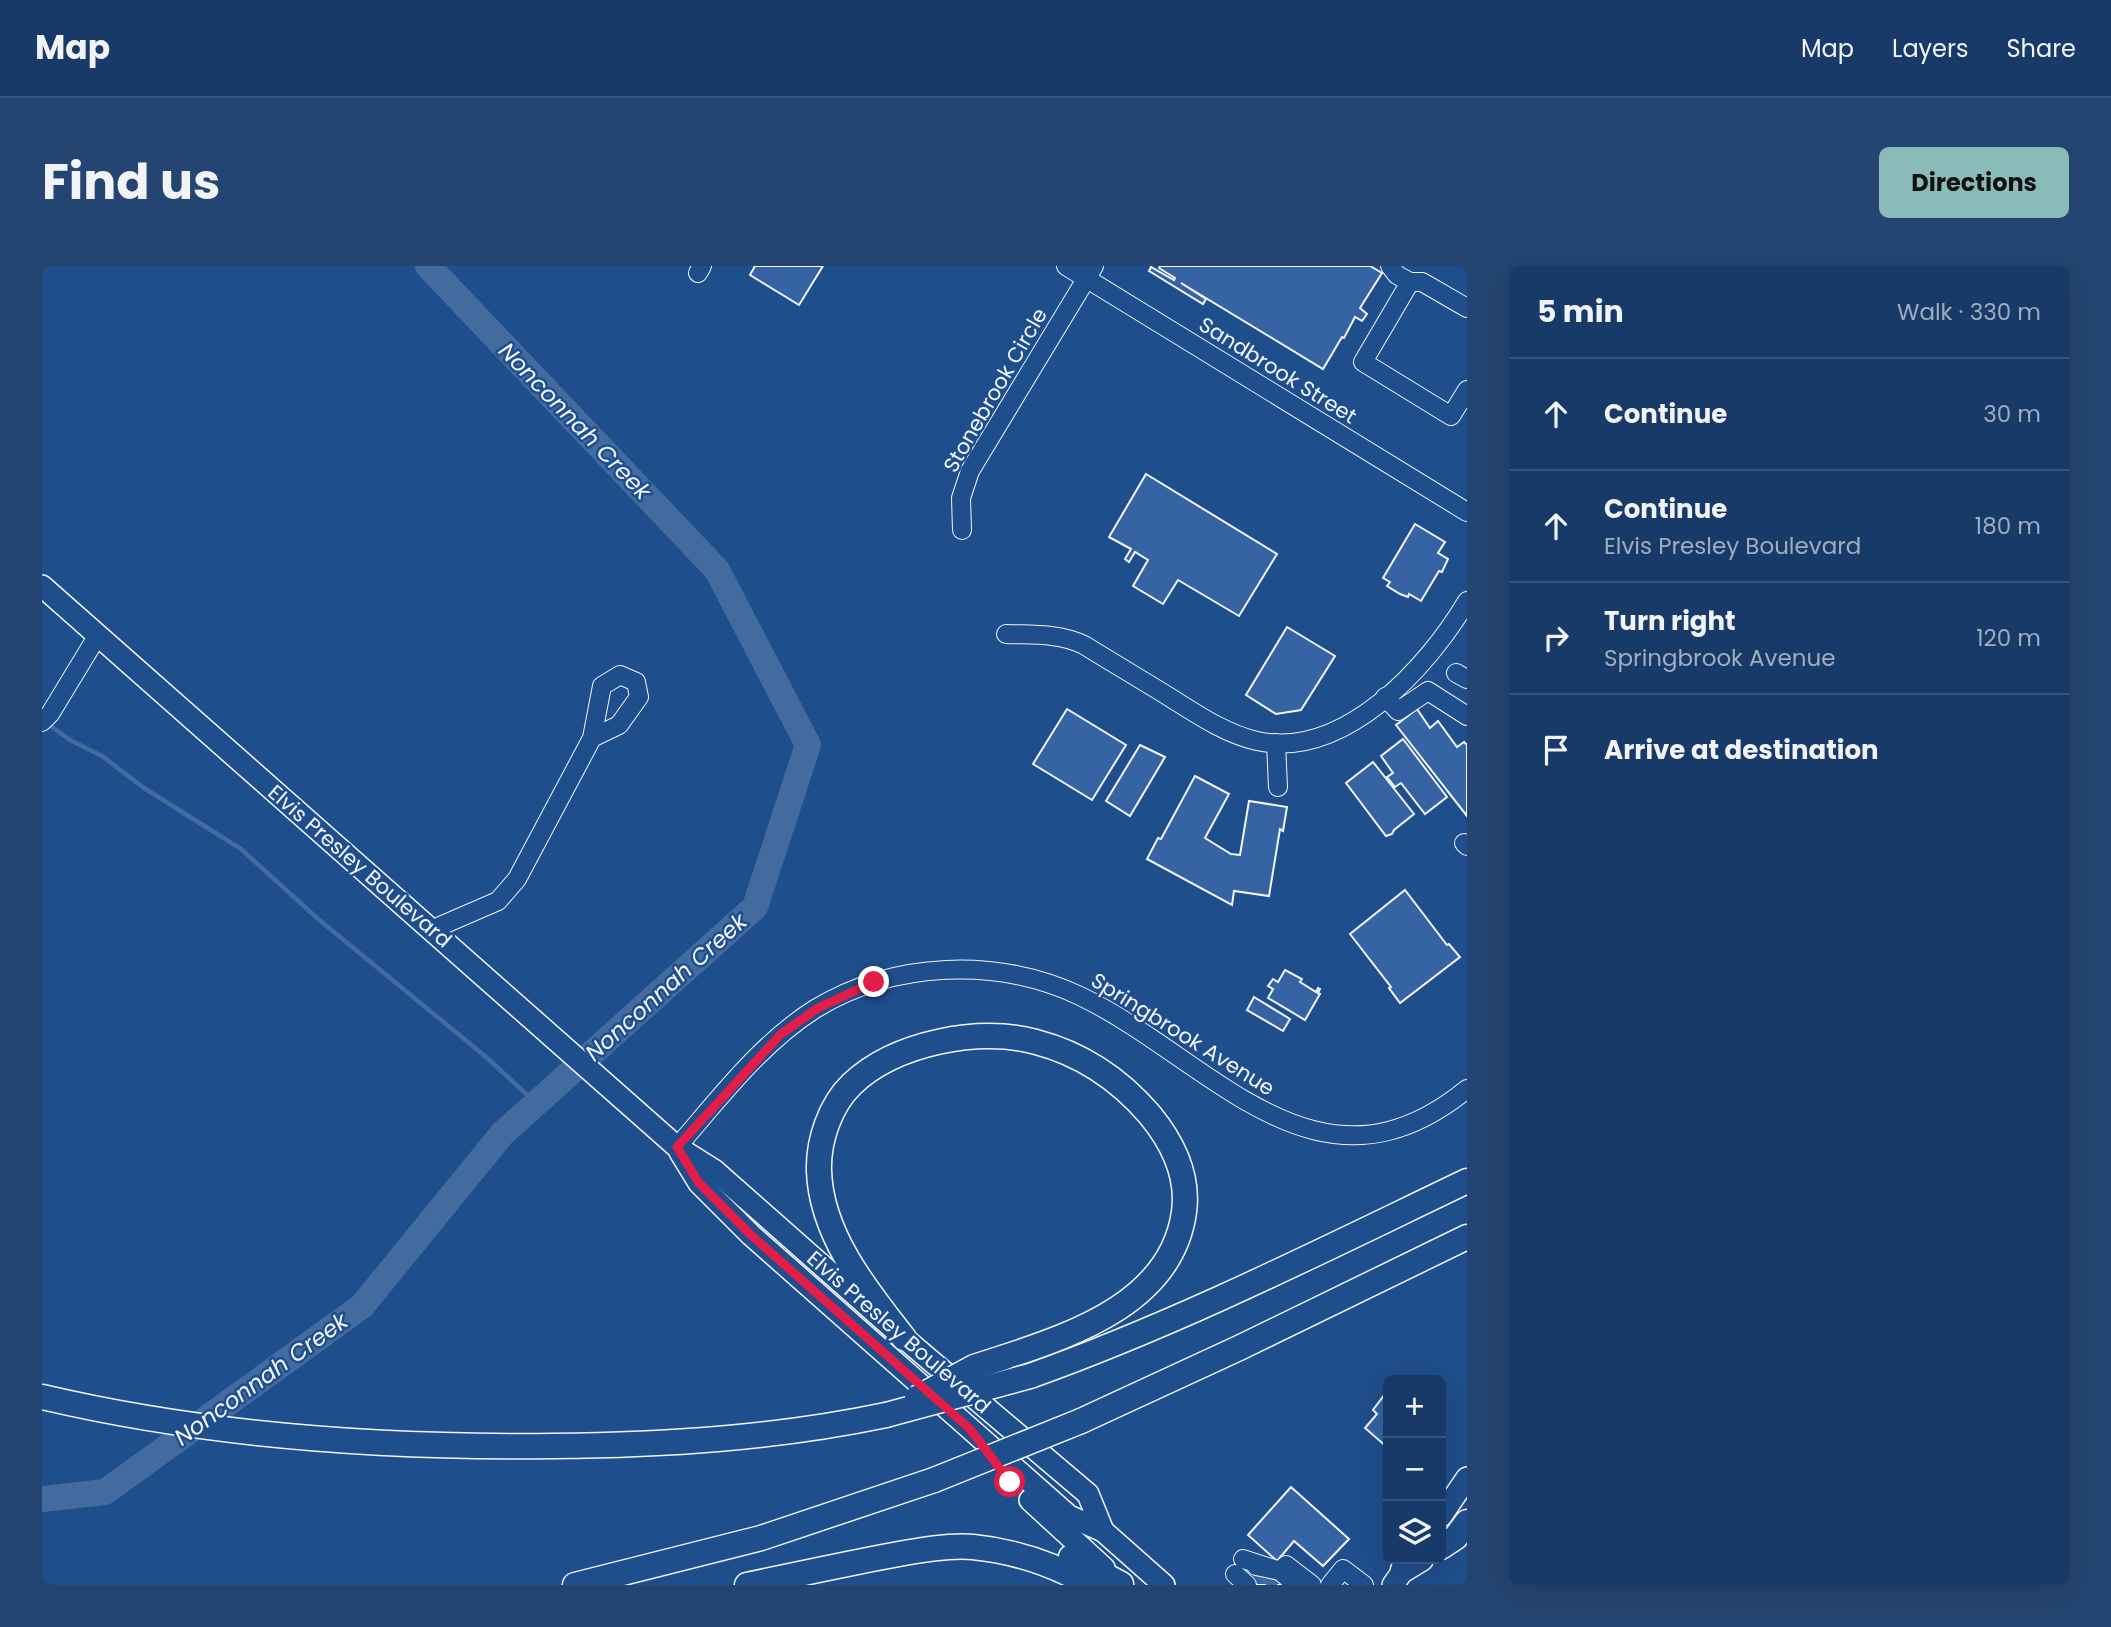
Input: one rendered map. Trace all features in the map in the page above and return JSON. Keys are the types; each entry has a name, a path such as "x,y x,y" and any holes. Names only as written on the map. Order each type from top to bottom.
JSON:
{"highway":[{"path":"874,1417 974,1367 1071,1334 1108,1316 1138,1294 1159,1271 1172,1250 1181,1226 1185,1189 1180,1165 1171,1144 1135,1098 1112,1078 1065,1051 1010,1037 947,1039 919,1047 894,1057 852,1084 832,1114 821,1147 819,1171 828,1215 848,1258 904,1339"},
{"path":"1302,1260 1467,1161"},
{"path":"42,1397 217,1428 384,1443 513,1447 692,1441 794,1431 874,1417 1030,1376 1075,1360 1219,1299 1467,1181"},
{"path":"575,1585 772,1535 934,1480 1081,1421 1467,1237"},
{"path":"1446,1544 1456,1537 1467,1522"},
{"path":"747,1585 911,1552 1006,1543 1042,1548 1082,1561 1121,1585"},
{"path":"975,1548 1045,1564 1090,1585"}],"main road":[{"name":"Elvis Presley Boulevard","path":"42,586 677,1147 715,1171 904,1339 1088,1494 1104,1531"},
{"name":"Elvis Presley Boulevard","path":"677,1147 699,1183 751,1235 1069,1516 1104,1531 1164,1585"},
{"path":"970,1429 1010,1482 1121,1585"},
{"path":"1446,1509 1467,1478"}],"street":[{"name":"Sandbrook Street","path":"1066,266 1090,272 1467,512"},
{"path":"1390,266 1397,275 1410,282 1422,282 1467,308"},
{"name":"Stonebrook Circle","path":"962,530 961,499 970,471 1090,272"},
{"path":"1410,282 1363,362 1451,416 1467,390"},
{"path":"1006,634 1054,635 1077,641 1224,729 1258,741 1276,743 1320,737 1344,727 1385,697 1403,683 1427,656 1451,627 1467,601"},
{"path":"42,722 50,714 98,635"},
{"path":"1385,697 1398,711 1428,691 1467,716"},
{"path":"432,930 498,901 517,879 592,738"},
{"path":"1276,743 1278,787"},
{"name":"Springbrook Avenue","path":"677,1147 765,1049 800,1019 838,997 874,982 940,970 1012,974 1066,990 1112,1014 1257,1108 1283,1121 1322,1133 1359,1135 1393,1128 1428,1115 1467,1089"},
{"path":"1257,1578 1286,1565 1312,1585"},
{"path":"1330,1585 1343,1569 1364,1585"}],"building":[{"path":"755,266 823,266 799,305 750,275"},
{"path":"1370,266 1382,273 1360,308 1367,314 1362,321 1355,317 1323,369 1181,283 1206,299 1203,304 1149,271 1151,267 1174,280 1175,278 1159,268"},
{"path":"1146,474 1277,554 1239,616 1178,580 1163,604 1133,586 1148,560 1135,552 1129,562 1125,559 1131,549 1109,537"},
{"path":"1415,524 1445,542 1438,553 1448,559 1421,601 1409,594 1408,597 1400,594 1387,586 1390,582 1383,578"},
{"path":"1287,627 1335,656 1301,710 1276,714 1246,695"},
{"path":"1067,709 1126,745 1092,800 1033,764"},
{"path":"1417,709 1430,728 1438,721 1457,747 1464,742 1467,745 1467,816 1396,725"},
{"path":"1403,739 1447,797 1425,814 1401,783 1395,787 1387,777 1393,773 1381,756"},
{"path":"1140,745 1165,757 1130,816 1106,801"},
{"path":"1373,762 1414,814 1392,834 1386,836 1346,783"},
{"path":"1195,776 1229,794 1205,838 1231,854 1240,855 1249,801 1287,807 1283,831 1280,829 1269,896 1234,891 1232,905 1147,859 1158,838 1161,839"},
{"path":"1405,890 1447,945 1460,957 1400,1003 1389,988 1391,987 1350,934"},
{"path":"1285,970 1302,979 1300,982 1316,992 1320,989 1320,994 1305,1020 1268,998 1273,989 1268,986 1273,979 1278,982"},
{"path":"1254,997 1290,1019 1283,1031 1247,1010"},
{"path":"1383,1397 1383,1444 1365,1428 1377,1414 1373,1410"},
{"path":"1291,1487 1349,1539 1323,1566 1294,1541 1277,1561 1248,1535"},
{"path":"1239,1557 1293,1585 1257,1585 1231,1572"}],"waterway":[{"name":"Nonconnah Creek","path":"42,1499 105,1492 362,1306 502,1134 755,907 808,745 717,570 428,266"},
{"path":"48,724 70,740 102,756 144,788 241,849 317,918 486,1057 536,1103"}],"tunnel":[{"path":"1267,1585 1272,1574"}],"route":[{"path":"874,982 818,1008 781,1034 744,1071 677,1147 699,1183 751,1235 970,1429 1010,1482"}]}
